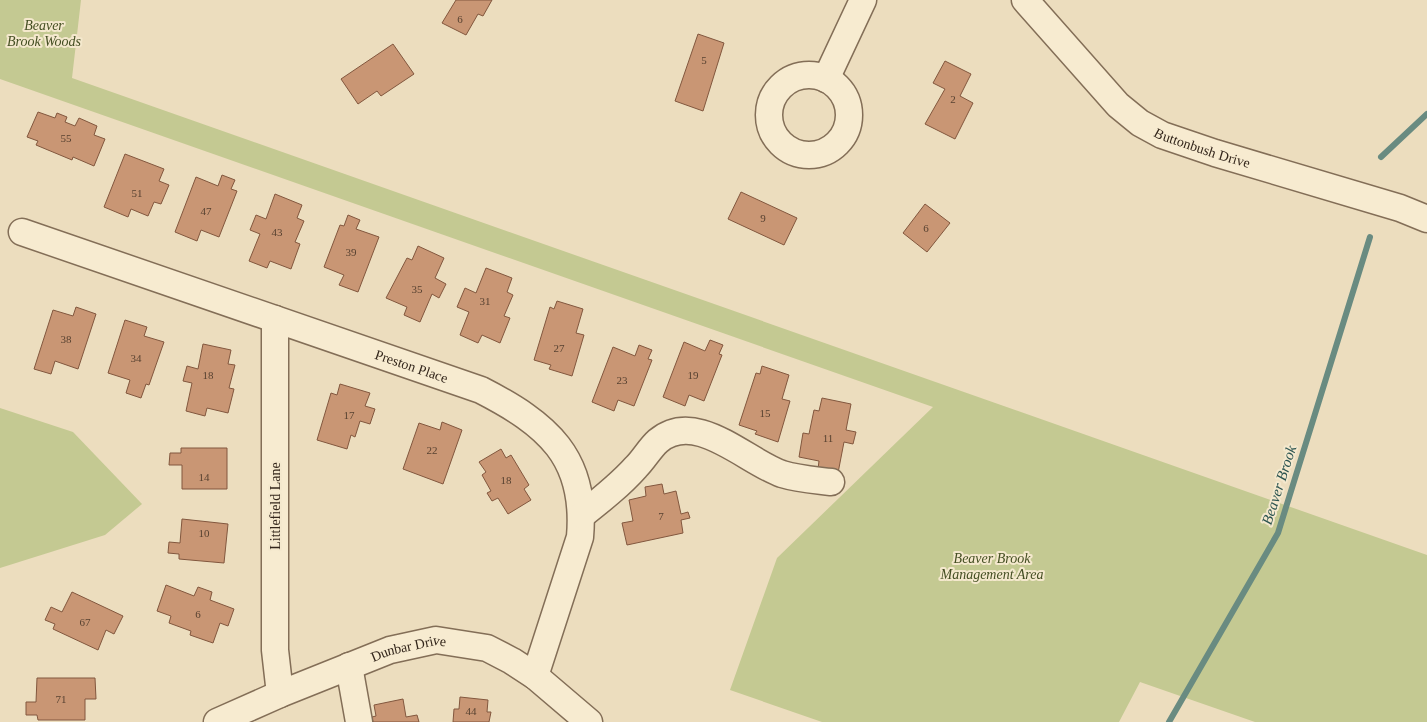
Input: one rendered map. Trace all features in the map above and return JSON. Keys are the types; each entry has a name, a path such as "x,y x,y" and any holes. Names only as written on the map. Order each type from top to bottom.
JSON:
{"street":[{"path":"826,79 863,0"},
{"name":"Buttonbush Drive","path":"1025,0 1118,105 1140,123 1162,135 1215,153 1400,208 1427,219"},
{"name":"Preston Place","path":"22,232 481,390 515,407 540,426 564,454 578,482 582,515 580,537 535,676"},
{"name":"Littlefield Lane","path":"275,319 275,650 280,694"},
{"path":"582,515 618,485 658,441 677,430 697,430 725,443 754,461 783,474 831,482"},
{"name":"Dunbar Drive","path":"217,722 280,694 390,650 415,643 436,640 486,648 535,676 589,722"},
{"path":"349,666 359,722"}],"green space":[{"name":"Beaver Brook Management Area","path":"0,0 81,0 72,78 1427,555 1427,722 1255,722 1140,682 1119,722 822,722 730,690 777,558 933,407 0,79"},
{"path":"0,408 73,432 142,504 105,535 0,568"}],"building":[{"path":"456,0 492,0 483,16 478,14 466,35 442,23"},
{"path":"698,34 724,43 703,111 675,101"},
{"path":"393,44 414,74 381,96 377,91 358,104 341,79"},
{"path":"945,61 971,74 960,96 973,103 955,139 925,124 945,89 933,83"},
{"path":"38,112 55,118 57,113 67,117 65,122 75,126 79,118 97,126 94,135 105,139 94,166 73,157 72,160 36,145 38,141 27,137"},
{"path":"125,154 164,169 159,181 169,185 161,204 154,202 148,216 131,209 128,217 104,207"},
{"path":"222,175 235,180 231,189 237,191 219,237 201,230 197,241 175,232 196,177 218,186"},
{"path":"741,192 797,218 784,245 728,219"},
{"path":"275,194 302,205 297,218 304,221 295,242 300,244 291,269 270,261 267,268 249,261 260,234 250,230 256,215 266,219"},
{"path":"925,204 950,223 927,252 903,233"},
{"path":"348,215 360,220 356,229 379,237 358,292 339,285 344,275 324,267 340,225 344,226"},
{"path":"418,246 444,258 435,278 446,284 439,298 432,294 420,322 404,315 407,307 386,298 407,258 412,260"},
{"path":"486,268 512,278 507,292 513,295 504,316 510,318 500,343 482,335 478,343 460,335 469,312 457,307 465,288 476,293"},
{"path":"557,301 583,309 576,333 584,335 572,376 549,369 551,365 534,360 550,307 554,309"},
{"path":"76,307 96,314 78,369 55,361 51,374 34,369 53,310 73,316"},
{"path":"125,320 147,327 144,336 164,342 149,385 146,384 141,398 126,393 130,380 108,373"},
{"path":"710,340 723,345 719,354 722,355 704,401 689,395 685,406 663,397 684,342 705,351"},
{"path":"203,344 231,350 228,364 235,365 229,388 234,389 228,413 207,408 205,416 186,411 192,383 183,381 187,366 198,369"},
{"path":"639,345 652,350 648,359 652,360 634,406 618,400 614,411 592,402 613,347 635,356"},
{"path":"762,366 789,375 782,399 790,401 778,442 755,434 757,431 739,425 756,373 760,374"},
{"path":"340,384 370,393 365,406 375,409 370,424 360,421 355,437 351,435 347,449 317,440 331,393 337,395"},
{"path":"822,398 851,404 846,430 856,432 853,444 844,442 838,473 818,469 819,461 799,457 803,433 809,434 814,410 819,411"},
{"path":"442,422 462,430 443,484 403,469 419,423 440,430"},
{"path":"181,448 227,448 227,489 182,489 182,465 169,465 170,453 181,453"},
{"path":"501,449 506,458 511,455 529,485 524,489 531,500 508,514 498,498 492,501 487,493 491,491 482,475 486,472 479,462"},
{"path":"662,484 664,494 676,491 681,514 688,512 690,518 681,520 683,533 627,545 622,523 633,521 629,500 646,496 645,487"},
{"path":"182,519 228,524 224,563 179,559 179,554 168,553 169,542 180,543"},
{"path":"166,585 194,596 198,587 212,592 210,600 234,609 228,626 220,623 213,643 190,635 191,631 169,623 171,616 157,611"},
{"path":"72,592 123,616 114,634 106,630 98,650 53,629 55,624 45,620 51,607 62,612"},
{"path":"37,678 95,678 96,699 85,699 85,720 38,720 37,715 26,715 26,702 36,702"},
{"path":"460,697 488,700 487,712 491,712 489,722 453,722 454,709 459,709"},
{"path":"403,699 406,717 417,715 419,722 373,722 372,717 376,716 374,705"}],"waterway":[{"name":"Beaver Brook","path":"1381,157 1427,114"},
{"name":"Beaver Brook","path":"1169,722 1278,533 1370,237"}],"park label":[{"name":"Beaver Brook Woods","path":"44,33"}]}
